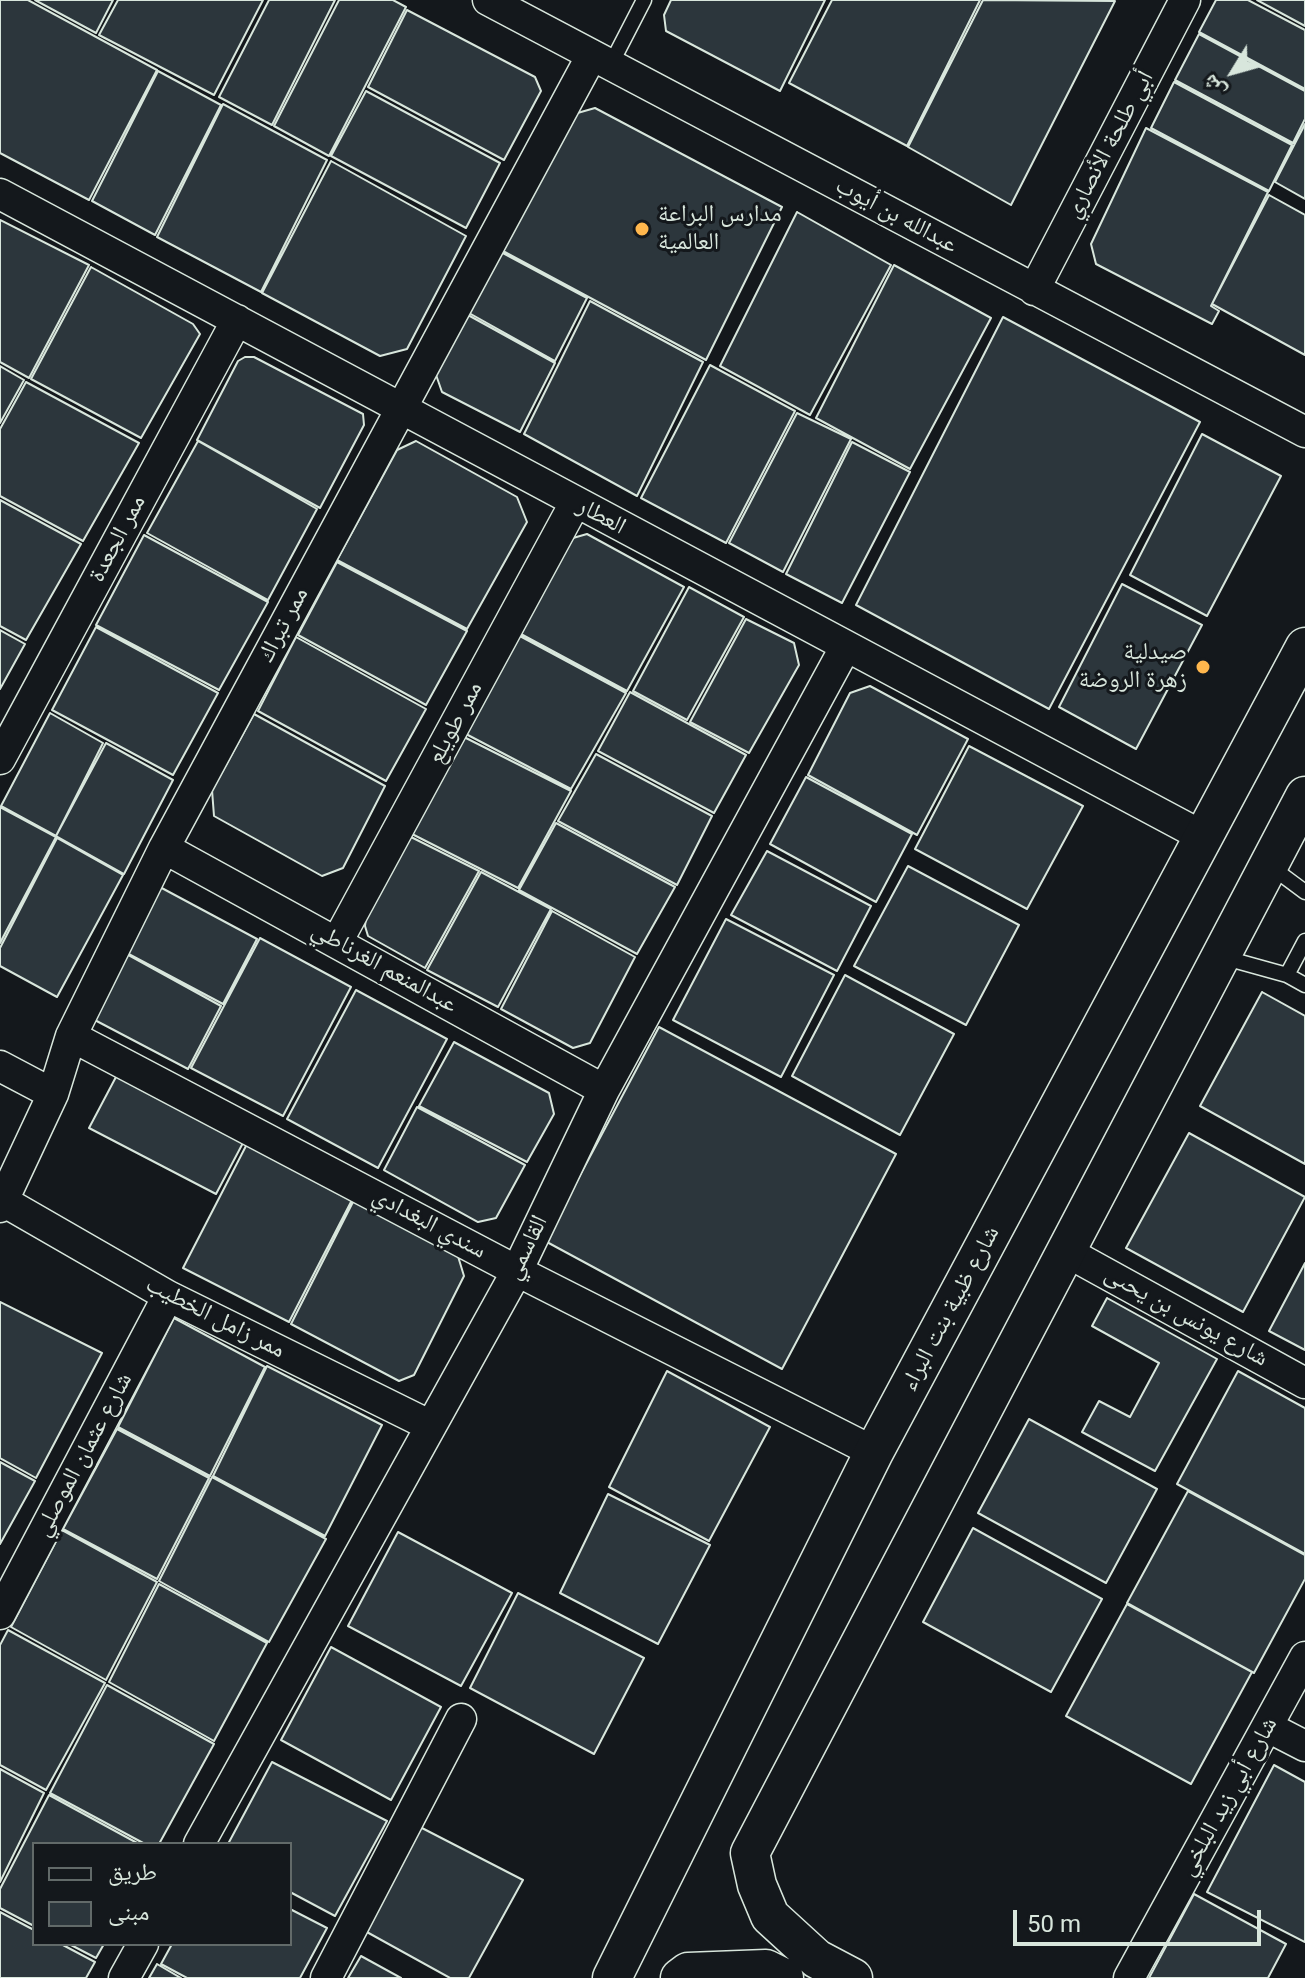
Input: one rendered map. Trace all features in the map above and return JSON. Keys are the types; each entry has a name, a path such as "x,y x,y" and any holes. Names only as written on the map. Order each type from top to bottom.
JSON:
{"street":[{"name":"عبدالله بن أيوب","path":"488,0 1305,432"},
{"name":"أبي طلحة الأنصاري","path":"1034,290 1185,0"},
{"name":"ممر تبراك","path":"2,1204 53,1094 71,1036 164,848 402,408 601,59"},
{"name":"العطار","path":"0,194 1204,837"},
{"name":"ممر الجعدة","path":"0,759 237,320"},
{"name":"ممر طويلع","path":"337,942 575,503"},
{"name":"القاسمي","path":"200,1842 517,1271 604,1090 846,646"},
{"name":"شارع ظبية بنت البراء","path":"612,1978 874,1452 1305,647"},
{"path":"853,1978 817,1959 770,1916 757,1885 750,1853 1302,808"},
{"name":"عبدالمنعم الغرناطي","path":"164,848 604,1090"},
{"name":"سندي البغدادي","path":"71,1036 517,1271 874,1452"},
{"path":"0,1066 53,1094"},
{"name":"ممر زامل الخطيب","path":"2,1204 168,1296 431,1426"},
{"name":"شارع يونس بن يحىى","path":"1067,1252 1305,1383"},
{"name":"شارع عثمان الموصلي","path":"0,1614 168,1296"},
{"name":"شارع أبي زيد البلخي","path":"1129,1978 1305,1657"},
{"path":"326,1978 461,1719"},
{"path":"1268,1727 1305,1746"},
{"path":"124,1978 142,1946"},
{"path":"680,1978 688,1972 766,1969 784,1978"}],"lane":[{"name":"ممر تبراك","path":"601,59 644,0"},
{"path":"1270,866 1305,892"},
{"path":"1287,975 1305,941"},
{"path":"1222,957 1287,975 1305,985"}],"building":[{"path":"0,0 28,0 157,70 89,200 0,153"},
{"path":"35,0 113,0 96,33"},
{"path":"118,0 263,0 214,95 99,35"},
{"path":"269,0 335,0 272,125 219,97"},
{"path":"339,0 393,0 406,7 329,156 274,126"},
{"path":"671,0 825,0 780,91 666,31 664,15"},
{"path":"832,0 980,0 907,146 789,83"},
{"path":"983,0 1115,1 1011,205 908,147"},
{"path":"1216,0 1248,0 1305,30 1305,89 1199,32"},
{"path":"1257,0 1305,0 1305,26"},
{"path":"407,10 535,77 541,91 504,160 368,87"},
{"path":"1199,34 1305,91 1305,119 1293,143 1175,80"},
{"path":"158,71 221,105 155,235 92,201"},
{"path":"1174,82 1292,145 1269,191 1151,128"},
{"path":"366,91 500,163 466,228 331,156"},
{"path":"223,104 327,160 261,292 157,237"},
{"name":"مدارس البراعة العالمية","path":"595,108 782,207 706,360 501,250 574,114"},
{"path":"1305,124 1305,199 1275,182"},
{"path":"1146,128 1268,192 1211,306 1219,311 1212,324 1096,264 1091,244"},
{"path":"331,161 466,236 407,349 380,356 262,293"},
{"path":"1269,195 1305,215 1305,355 1212,304"},
{"path":"797,212 891,265 810,415 720,366"},
{"path":"0,220 89,265 29,378 0,362"},
{"path":"501,252 587,298 555,361 469,313"},
{"path":"894,265 991,318 910,469 816,418"},
{"path":"91,267 193,324 200,334 141,438 31,379"},
{"path":"590,301 703,362 637,496 524,434"},
{"path":"468,315 555,363 520,432 442,392 435,372"},
{"path":"1003,317 1200,422 1049,709 856,605"},
{"path":"254,357 363,414 364,425 320,508 197,440 238,361"},
{"path":"710,365 795,411 726,543 641,498"},
{"path":"0,366 24,380 0,423"},
{"path":"26,382 139,443 83,541 0,496 0,429"},
{"path":"797,413 851,439 783,572 729,543"},
{"path":"1202,434 1281,476 1207,616 1130,575"},
{"path":"198,441 317,509 268,600 147,533"},
{"path":"416,441 517,497 527,522 467,629 337,560 397,450"},
{"path":"852,442 910,472 842,603 786,574"},
{"path":"0,500 81,544 26,640 0,626"},
{"path":"587,534 684,587 627,691 519,633 573,538"},
{"path":"144,535 268,602 219,690 96,625"},
{"path":"337,562 467,631 426,705 298,635"},
{"path":"1122,584 1202,625 1136,749 1059,707"},
{"path":"689,587 744,617 687,720 633,691"},
{"path":"746,619 794,643 799,665 749,753 690,722"},
{"path":"96,627 218,693 173,775 52,710"},
{"path":"0,630 25,644 0,689"},
{"path":"518,635 626,693 571,789 464,733"},
{"path":"296,637 426,709 386,781 258,711"},
{"path":"870,686 968,739 917,835 808,775 850,693"},
{"path":"630,692 746,755 714,813 598,751"},
{"path":"50,713 103,743 56,836 1,806"},
{"path":"254,714 385,786 343,868 322,876 214,816 212,790"},
{"path":"462,736 571,791 518,888 412,834"},
{"path":"106,743 173,780 124,874 56,836"},
{"path":"969,746 1083,806 1027,909 915,849"},
{"path":"596,754 712,816 677,885 558,821"},
{"path":"806,777 912,834 876,902 770,844"},
{"path":"0,807 56,837 0,943"},
{"path":"556,823 675,887 637,954 519,890"},
{"path":"411,837 479,871 425,968 368,936 365,926 367,910"},
{"path":"57,838 123,875 57,997 0,966 0,948"},
{"path":"767,851 871,906 837,971 731,915"},
{"path":"908,866 1019,925 966,1025 854,966"},
{"path":"481,872 551,909 498,1007 427,970"},
{"path":"158,886 257,939 223,1004 123,951"},
{"path":"552,911 635,957 590,1043 573,1048 501,1009"},
{"path":"726,919 834,975 781,1077 673,1020"},
{"path":"260,938 351,987 283,1116 191,1068"},
{"path":"123,952 221,1006 188,1069 89,1017"},
{"path":"845,975 954,1034 900,1135 792,1076"},
{"path":"356,990 447,1039 378,1168 287,1119"},
{"path":"1262,992 1305,1016 1305,1164 1200,1106"},
{"path":"659,1027 896,1154 782,1369 545,1241"},
{"path":"454,1042 549,1093 554,1114 527,1162 419,1106"},
{"path":"117,1075 244,1141 216,1194 89,1128"},
{"path":"417,1107 525,1165 496,1218 478,1222 384,1170"},
{"path":"1189,1133 1305,1197 1243,1312 1126,1248"},
{"path":"248,1142 353,1198 289,1322 183,1268"},
{"path":"355,1198 457,1253 464,1276 414,1375 399,1381 291,1324"},
{"path":"1305,1263 1305,1350 1269,1331"},
{"path":"1107,1298 1217,1359 1155,1471 1082,1432 1099,1401 1130,1417 1159,1363 1092,1326"},
{"path":"0,1302 102,1353 36,1478 0,1458"},
{"path":"174,1318 265,1367 210,1476 118,1427"},
{"path":"267,1366 382,1425 325,1536 213,1476"},
{"path":"667,1371 770,1427 709,1541 609,1487"},
{"path":"1238,1371 1305,1408 1305,1554 1177,1484"},
{"path":"1029,1419 1157,1489 1106,1583 978,1513"},
{"path":"117,1429 209,1478 157,1579 63,1529"},
{"path":"0,1462 35,1481 0,1544"},
{"path":"212,1477 326,1539 269,1642 159,1581"},
{"path":"1188,1491 1305,1555 1305,1579 1254,1673 1127,1603"},
{"path":"608,1494 710,1545 658,1644 560,1593"},
{"path":"973,1528 1102,1599 1051,1692 923,1622"},
{"path":"62,1530 157,1582 106,1680 11,1627"},
{"path":"398,1532 512,1593 461,1686 348,1626"},
{"path":"159,1584 267,1643 214,1741 109,1682"},
{"path":"518,1593 644,1658 594,1754 470,1688"},
{"path":"1127,1604 1252,1672 1191,1784 1066,1716"},
{"path":"8,1630 105,1683 46,1790 0,1765 0,1645"},
{"path":"331,1647 441,1707 391,1800 281,1740"},
{"path":"107,1685 214,1744 160,1842 141,1842 50,1793"},
{"path":"272,1762 387,1821 335,1916 292,1893 292,1842 229,1842"},
{"path":"1274,1765 1305,1782 1305,1942 1207,1892"},
{"path":"0,1769 44,1793 0,1882"},
{"path":"49,1795 135,1842 32,1842 32,1925 0,1908 0,1889"},
{"path":"420,1827 523,1880 469,1978 450,1978 365,1931"},
{"path":"1194,1894 1286,1944 1268,1978 1149,1978"},
{"path":"292,1910 327,1928 300,1978 187,1978 161,1964 171,1946 292,1946"},
{"path":"0,1912 32,1929 32,1946 65,1946 95,1962 86,1978 0,1978"},
{"path":"73,1946 103,1946 96,1958"},
{"path":"361,1956 401,1978 348,1978"},
{"path":"157,1964 181,1978 149,1978"}],"place":[{"name":"مدارس البراعة العالمية","path":"642,229"},
{"name":"صيدلية زهرة الروضة","path":"1203,667"}]}
